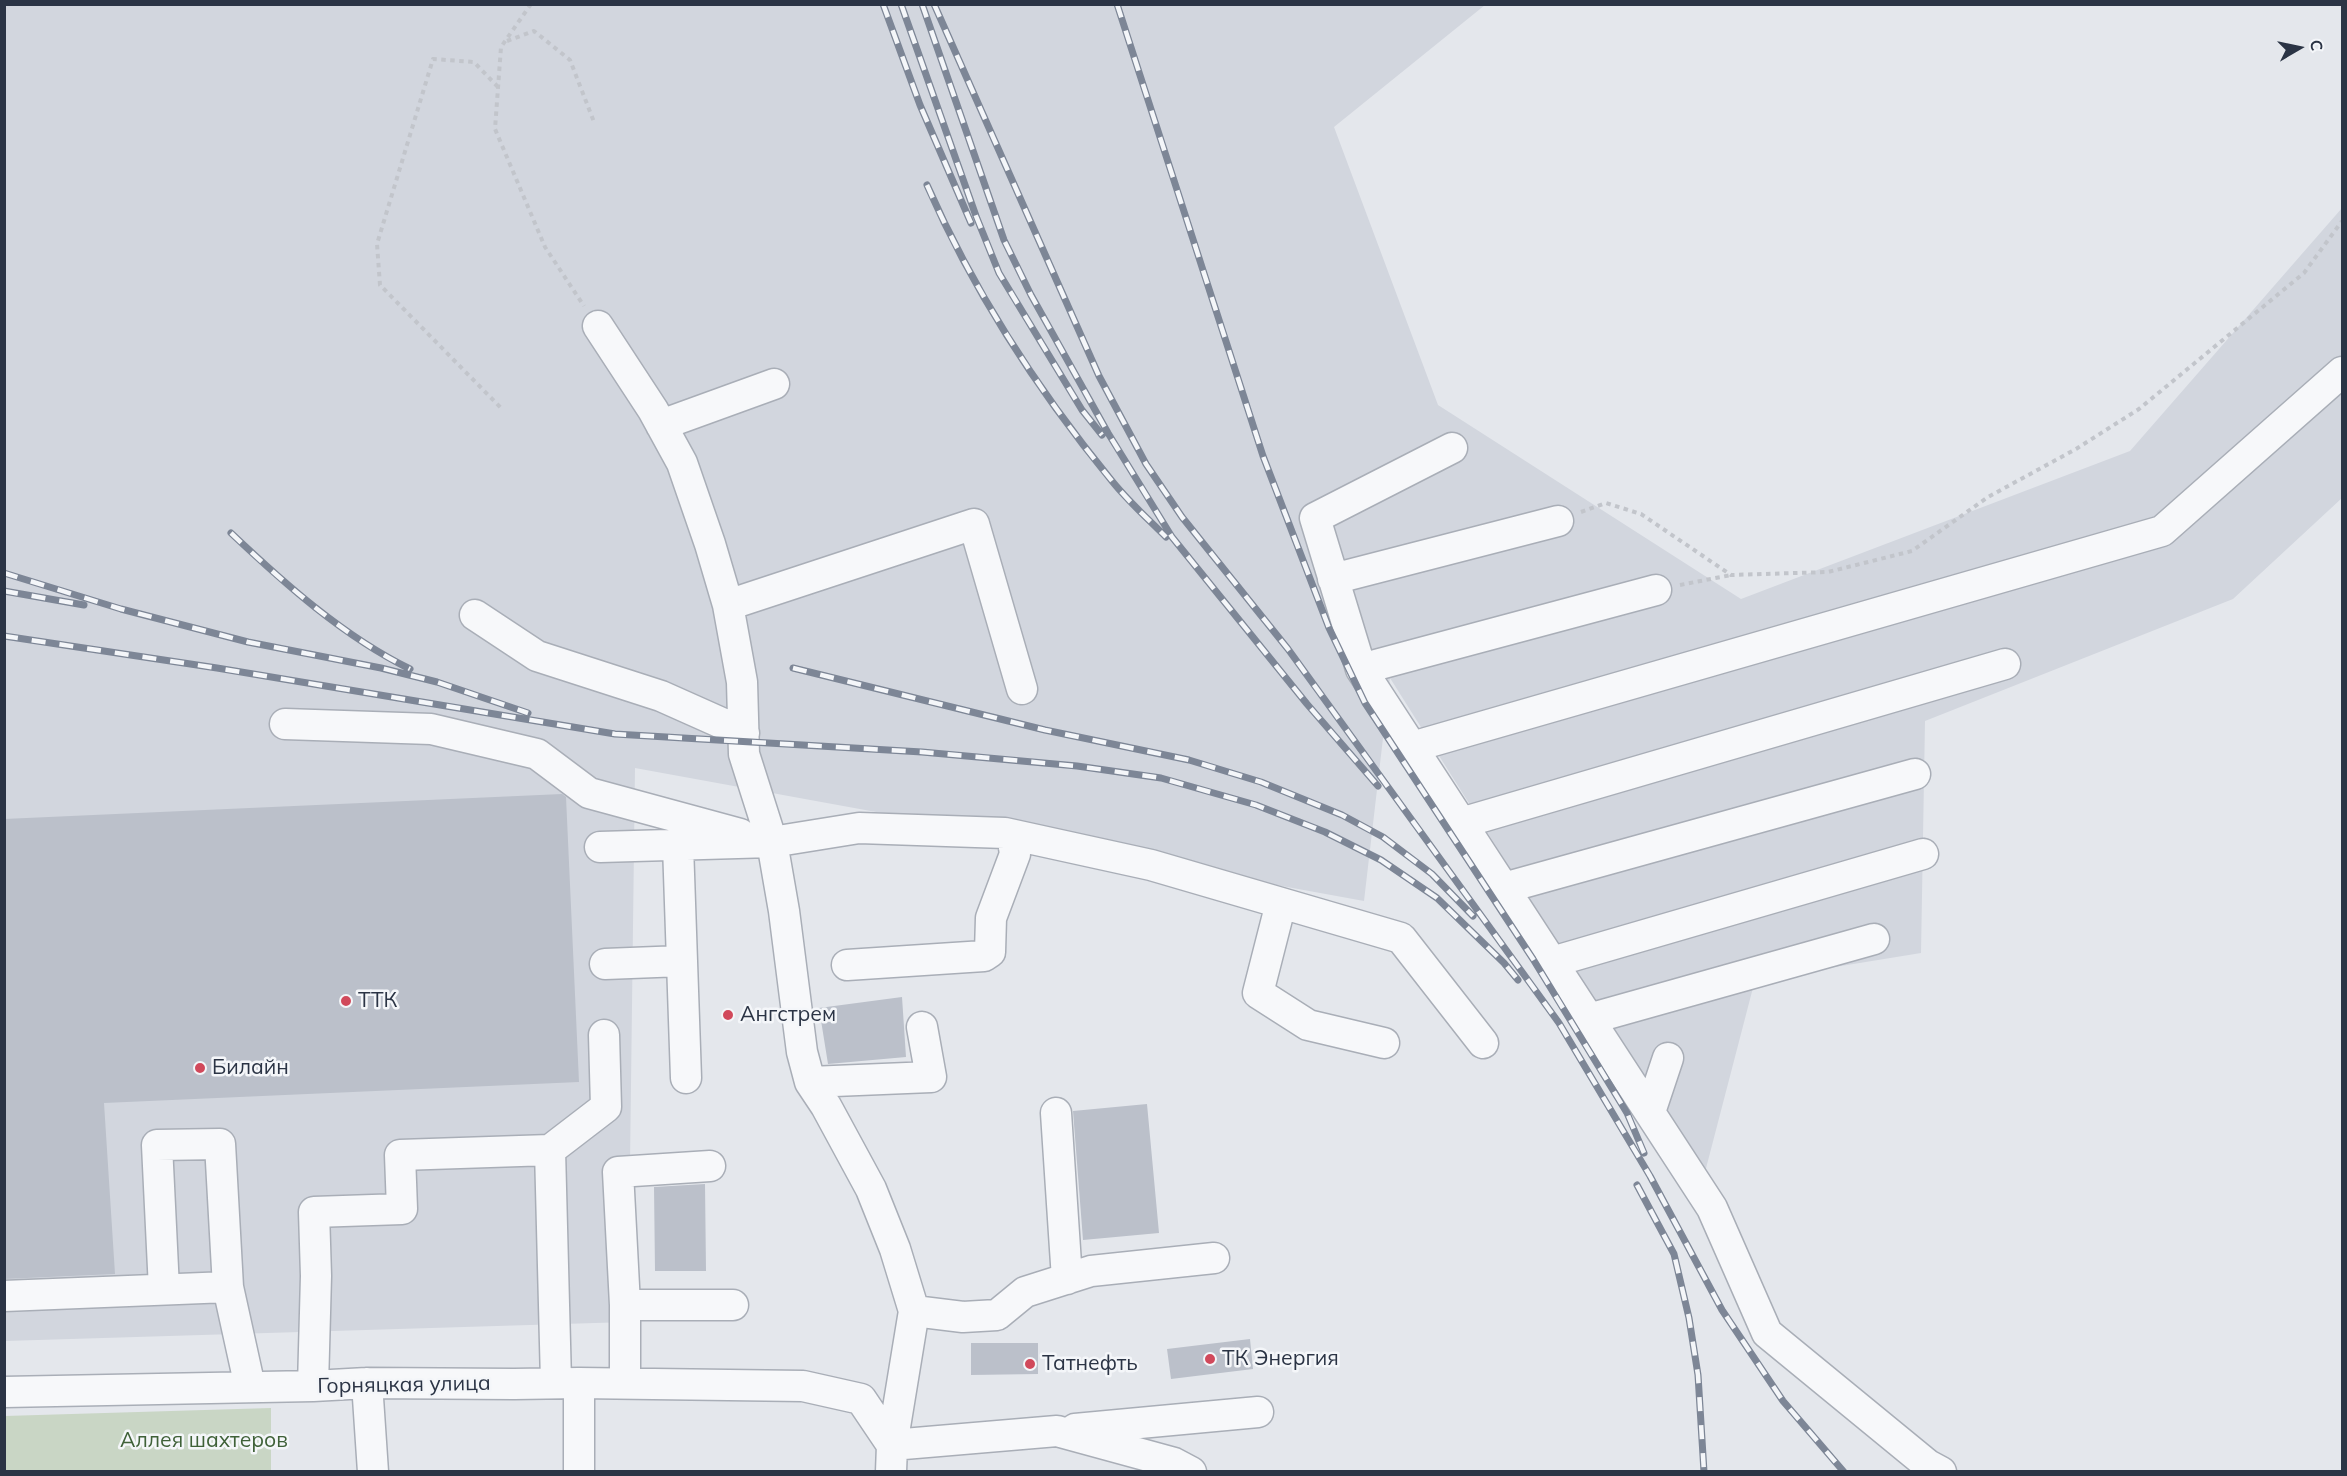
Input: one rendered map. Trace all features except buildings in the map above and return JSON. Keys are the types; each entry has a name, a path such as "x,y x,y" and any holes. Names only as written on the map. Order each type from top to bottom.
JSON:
{"street":[{"path":"598,326 661,425 682,463 710,544 728,605 742,682 744,753 772,842 784,911 802,1052 810,1082 826,1106 871,1189 895,1249 914,1311 891,1458 1057,1431 1258,1412"},
{"path":"1412,747 2163,531 2343,372"},
{"path":"661,425 774,384"},
{"path":"1452,448 1315,518 1361,669 1712,1208 1767,1333 1928,1465 1941,1472"},
{"path":"1333,579 1558,521"},
{"path":"728,605 974,524 1022,689"},
{"path":"1361,669 1656,590"},
{"path":"475,615 537,656 661,696 744,733"},
{"path":"1461,823 2005,664"},
{"path":"285,724 431,729 537,754 589,793 772,842"},
{"path":"1504,888 1916,774"},
{"path":"600,847 772,842 859,828 1005,833 1151,865 1401,938 1483,1043"},
{"path":"847,965 984,956 990,952 991,918 1015,854 1013,841 1005,833"},
{"path":"678,845 686,1078"},
{"path":"1552,962 1923,854"},
{"path":"1281,903 1258,993 1308,1025 1384,1043"},
{"path":"1589,1019 1874,939"},
{"path":"605,964 682,961"},
{"path":"810,1082 931,1077 922,1027"},
{"path":"314,1386 316,1276 314,1212 402,1209 400,1155 550,1150 606,1107 604,1035"},
{"path":"1650,1112 1668,1058"},
{"path":"1056,1113 1067,1279"},
{"path":"164,1289 157,1145 220,1144 228,1287 250,1387"},
{"path":"550,1150 568,1382 579,1472"},
{"path":"625,1383 625,1305 618,1172 710,1166"},
{"path":"914,1311 963,1317 997,1315 1025,1292 1091,1271 1215,1258"},
{"path":"4,1296 228,1287"},
{"path":"625,1305 733,1305"},
{"name":"Горняцкая улица","path":"4,1392 367,1383 568,1382 803,1386 861,1399 891,1458"},
{"path":"367,1383 373,1472"},
{"path":"1057,1431 1174,1463 1191,1472"}],"path":[{"path":"531,4 501,47 495,129 544,248 598,326"},
{"path":"506,41 534,31 570,60 594,122"},
{"path":"498,87 474,62 433,59 377,244 380,285 502,409"},
{"path":"1656,590 1731,575 1828,572 1912,551 1988,497 2076,449 2139,409 2304,273 2343,221"},
{"path":"1558,521 1606,503 1641,514 1731,575"}],"shaded area":[{"path":"4,5 1485,5 1334,127 1438,405 1741,599 2130,451 2342,208 2342,498 2233,599 1925,721 1921,953 1755,980 1704,1176 1390,678 1364,901 635,768 628,1322 5,1341"}],"green space":[{"name":"Аллея шахтеров","path":"271,1408 271,1471 5,1471 5,1416"}],"railway":[{"path":"883,4 920,105 971,223"},
{"path":"901,4 976,216 999,273 1082,410 1102,435"},
{"path":"922,4 1004,240 1031,295 1108,433 1172,537 1307,704 1378,786"},
{"path":"934,4 1099,376 1146,464 1182,517 1288,649 1559,1023 1650,1176 1722,1310 1783,1401 1844,1472"},
{"path":"1117,4 1263,456 1329,628 1365,703 1533,959 1627,1113 1644,1153"},
{"path":"927,185 965,263 1009,339 1034,376 1112,481 1166,537"},
{"path":"231,533 294,590 338,625 385,656 410,669"},
{"path":"4,573 121,609 248,642 381,668 437,682 528,713"},
{"path":"4,591 84,605"},
{"path":"4,636 217,668 615,734 922,752 1077,766 1161,778 1256,805 1325,832 1381,860 1437,898 1504,963 1518,980"},
{"path":"793,668 1045,730 1189,760 1261,782 1342,815 1383,837 1432,874 1473,916"},
{"path":"1637,1185 1674,1254 1689,1318 1698,1375 1704,1472"}],"place":[{"name":"ТТК","path":"346,1001"},
{"name":"Ангстрем","path":"728,1015"},
{"name":"Билайн","path":"200,1068"},
{"name":"ТК Энергия","path":"1210,1359"},
{"name":"Татнефть","path":"1030,1364"}]}
